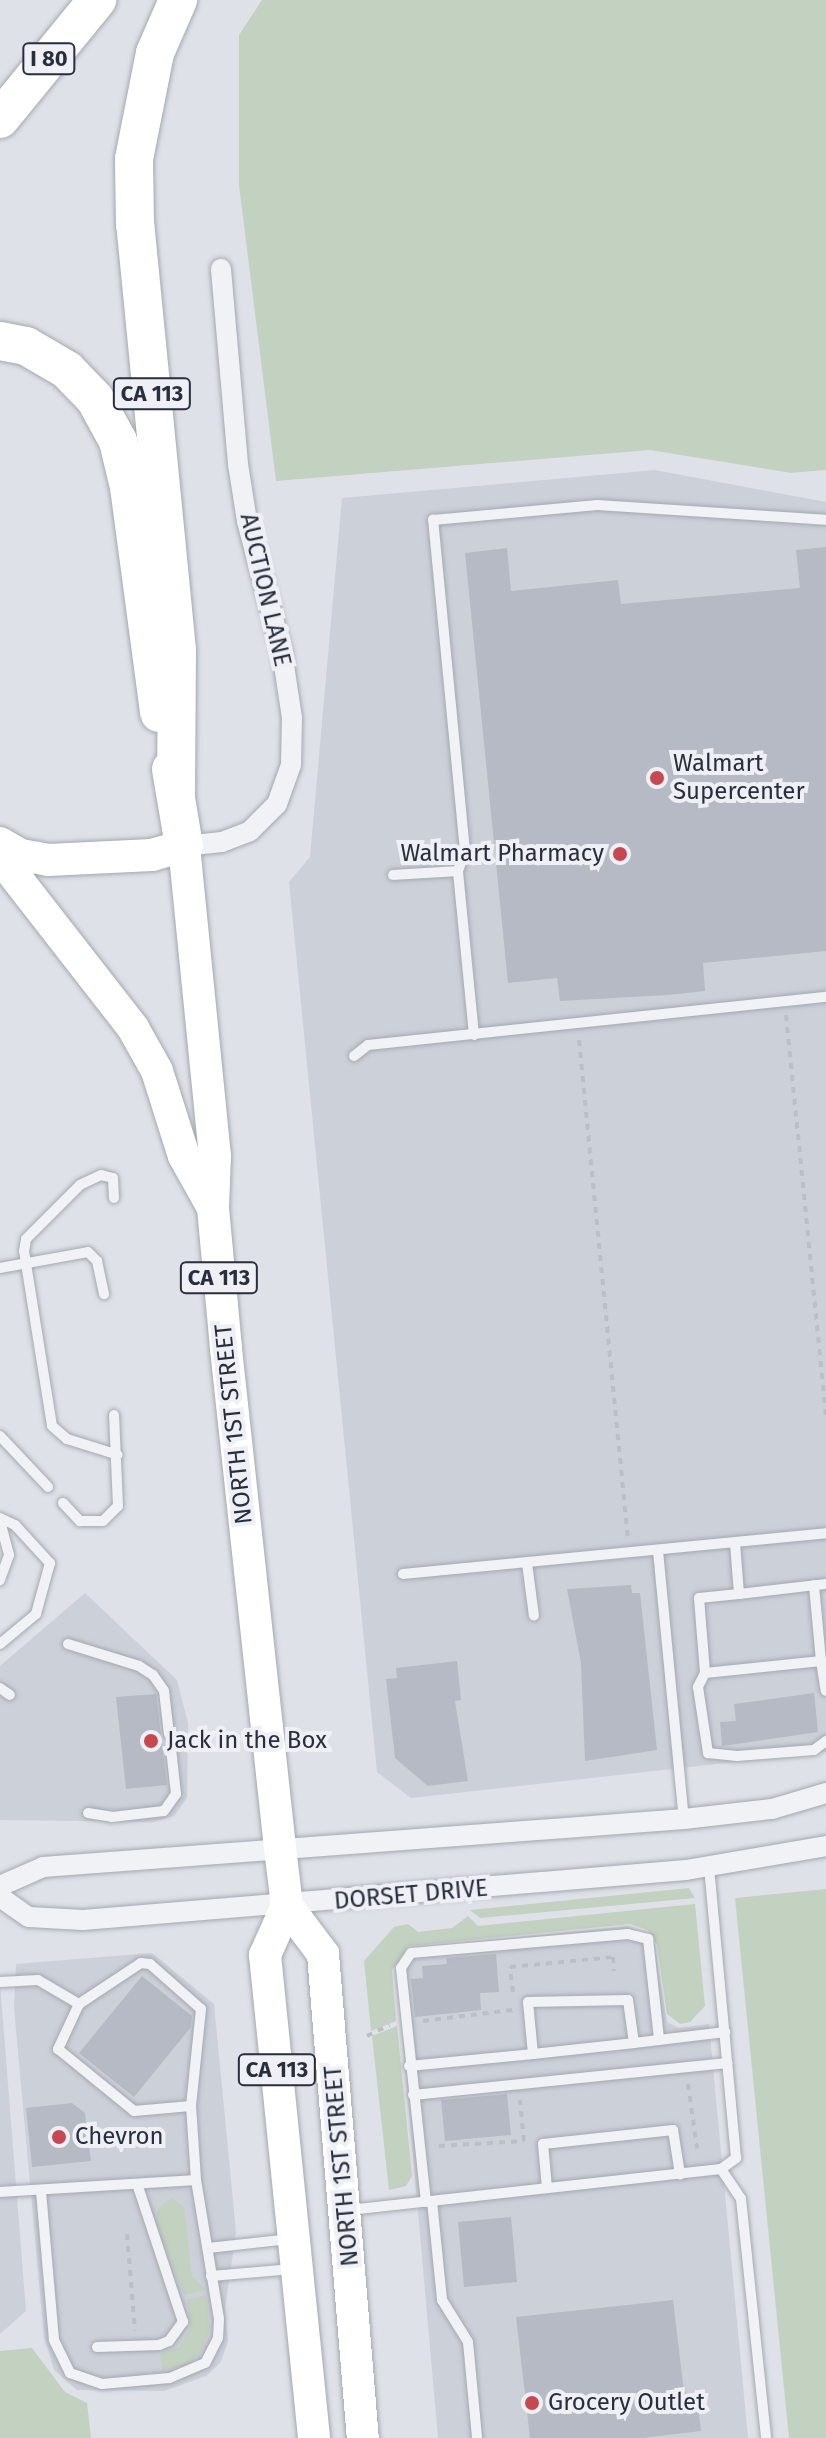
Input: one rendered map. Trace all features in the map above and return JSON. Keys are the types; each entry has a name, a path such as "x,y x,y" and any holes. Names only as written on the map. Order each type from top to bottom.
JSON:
{"highway":[{"name":"I 80","path":"0,119 97,0"},
{"name":"CA 113","path":"178,0 155,53 134,159 135,225 177,650 176,794 184,846"},
{"path":"0,341 26,346 67,370 95,399 118,441 129,487 154,690 176,794"}],"main road":[{"path":"0,843 21,855 48,860 152,855 184,846"},
{"name":"NORTH 1ST STREET","path":"184,846 215,1156 213,1208 280,1848 287,1906 323,1954 347,2210 363,2438"},
{"name":"CA 113","path":"0,857 133,1028 157,1071 184,1156 213,1208"},
{"name":"CA 113","path":"287,1906 265,1955 314,2438"}],"street":[{"name":"AUCTION LANE","path":"184,846 222,842 250,831 277,804 291,765 292,718 282,652 247,521 238,464 221,269"},
{"path":"0,1886 43,1867 684,1819 772,1809 826,1793"},
{"name":"DORSET DRIVE","path":"0,1897 29,1917 83,1920 287,1906 709,1867 826,1846"}],"lane":[{"path":"474,1035 458,871 465,851 433,520 597,505 826,520"},
{"path":"393,875 458,871"},
{"path":"354,1056 368,1045 826,997"},
{"path":"114,1198 113,1178 101,1175 80,1185 26,1239 52,1426 67,1439 118,1455"},
{"path":"0,1268 88,1252 97,1261 104,1294"},
{"path":"63,1503 80,1521 103,1521 118,1506 114,1415"},
{"path":"0,1436 48,1487"},
{"path":"0,1520 9,1555 0,1580"},
{"path":"0,1520 15,1525 50,1563 36,1614 0,1644"},
{"path":"403,1574 826,1533"},
{"path":"735,1543 739,1594"},
{"path":"658,1551 684,1819"},
{"path":"527,1563 534,1616"},
{"path":"826,1691 821,1661 820,1585 699,1598 705,1673 698,1687 708,1753 737,1756 814,1750 826,1741"},
{"path":"68,1644 139,1666 153,1675 164,1691 169,1734"},
{"path":"705,1673 821,1661"},
{"path":"0,1688 10,1695"},
{"path":"88,1813 112,1817 164,1811 176,1794 171,1749"},
{"path":"347,2210 721,2169 736,2158 709,1867"},
{"path":"477,2438 468,2342 442,2300 409,2066 401,1968 411,1953 628,1934 648,1939 659,2039"},
{"path":"41,2191 54,2340 70,2373 102,2384 169,2378 205,2363 218,2338 208,2248 196,2180 191,2106 201,2009 150,1964 141,1963 79,2004 58,2049 134,2111 191,2106"},
{"path":"0,1982 38,1980 79,2004"},
{"path":"533,2054 528,2002 628,2000 634,2043"},
{"path":"409,2066 725,2032"},
{"path":"413,2095 727,2063"},
{"path":"547,2188 543,2144 673,2130 680,2174"},
{"path":"721,2169 741,2199 766,2438"},
{"path":"0,2192 196,2180"},
{"path":"97,2347 156,2345 169,2341 183,2322 137,2184"},
{"path":"208,2248 295,2254"},
{"path":"211,2276 295,2254"}],"path":[{"path":"784,1001 826,1419"},
{"path":"578,1025 628,1538"},
{"path":"367,2036 405,2023 516,2010 510,1967 613,1957 614,1971"},
{"path":"424,2021 429,2064"},
{"path":"675,2085 691,2084 697,2148"},
{"path":"438,2138 439,2150 524,2141 519,2100 535,2099"},
{"path":"127,2234 136,2336 156,2334 156,2345"}],"shaded area":[{"path":"655,470 826,502 826,1752 411,1798 377,1772 289,882 310,857 342,498"},
{"path":"85,1593 177,1680 188,1723 187,1798 174,1816 154,1822 0,1820 0,1666"},
{"path":"629,1926 654,1941 667,2022 679,2028 709,2024 748,2438 438,2438 396,1963 410,1949 421,1947"},
{"path":"152,1953 214,2004 236,2232 225,2309 228,2341 221,2362 206,2376 164,2391 77,2390 54,2370 44,2337 14,2008 16,1964"},
{"path":"0,1983 26,2311 0,2334"}],"green space":[{"path":"262,0 826,0 826,470 791,473 650,450 276,481 239,185 239,35"},
{"path":"689,1888 695,1898 480,1918 470,1910"},
{"path":"826,1889 826,2438 789,2438 735,1898"},
{"path":"695,1904 705,2006 690,2022 680,2024 667,2014 657,1945 648,1930 630,1924 409,1946 392,1970 396,2021 371,2031 364,1961 394,1927 408,1924 418,1932 452,1928 468,1916 478,1926"},
{"path":"397,2026 412,2176 406,2186 389,2190 372,2036"},
{"path":"171,2198 184,2207 192,2276 206,2290 184,2295 156,2222 158,2208"},
{"path":"206,2295 210,2329 202,2351 186,2366 162,2370 160,2354 179,2347 191,2327 187,2300"},
{"path":"32,2348 65,2392 87,2403 91,2438 0,2438 0,2351"}],"building":[{"name":"Walmart Supercenter","path":"826,547 826,951 703,963 705,991 668,995 560,1001 557,978 508,983 465,553 507,548 511,591 618,580 621,604 800,588 796,550"},
{"path":"631,1585 632,1593 640,1593 657,1750 585,1761 581,1663 567,1589"},
{"path":"457,1661 461,1700 455,1701 468,1781 428,1786 395,1758 386,1679 397,1678 396,1668"},
{"path":"814,1693 818,1732 722,1746 720,1722 736,1721 734,1704"},
{"name":"Jack in the Box","path":"156,1694 167,1785 126,1789 116,1697"},
{"path":"496,1954 499,1992 480,1993 481,2010 415,2017 411,1979 423,1978 422,1966 447,1964 446,1958"},
{"path":"142,1976 192,2016 191,2027 134,2097 79,2053"},
{"path":"507,2094 511,2135 445,2141 441,2100"},
{"name":"Chevron","path":"72,2103 85,2113 91,2161 32,2167 26,2108"},
{"path":"511,2217 517,2282 464,2287 458,2222"},
{"path":"673,2300 684,2392 697,2396 701,2431 642,2438 530,2438 516,2317"}],"place":[{"name":"Walmart Supercenter","path":"657,778"},
{"name":"Walmart Pharmacy","path":"620,854"},
{"name":"Jack in the Box","path":"151,1741"},
{"name":"Chevron","path":"59,2137"},
{"name":"Grocery Outlet","path":"532,2403"}]}
